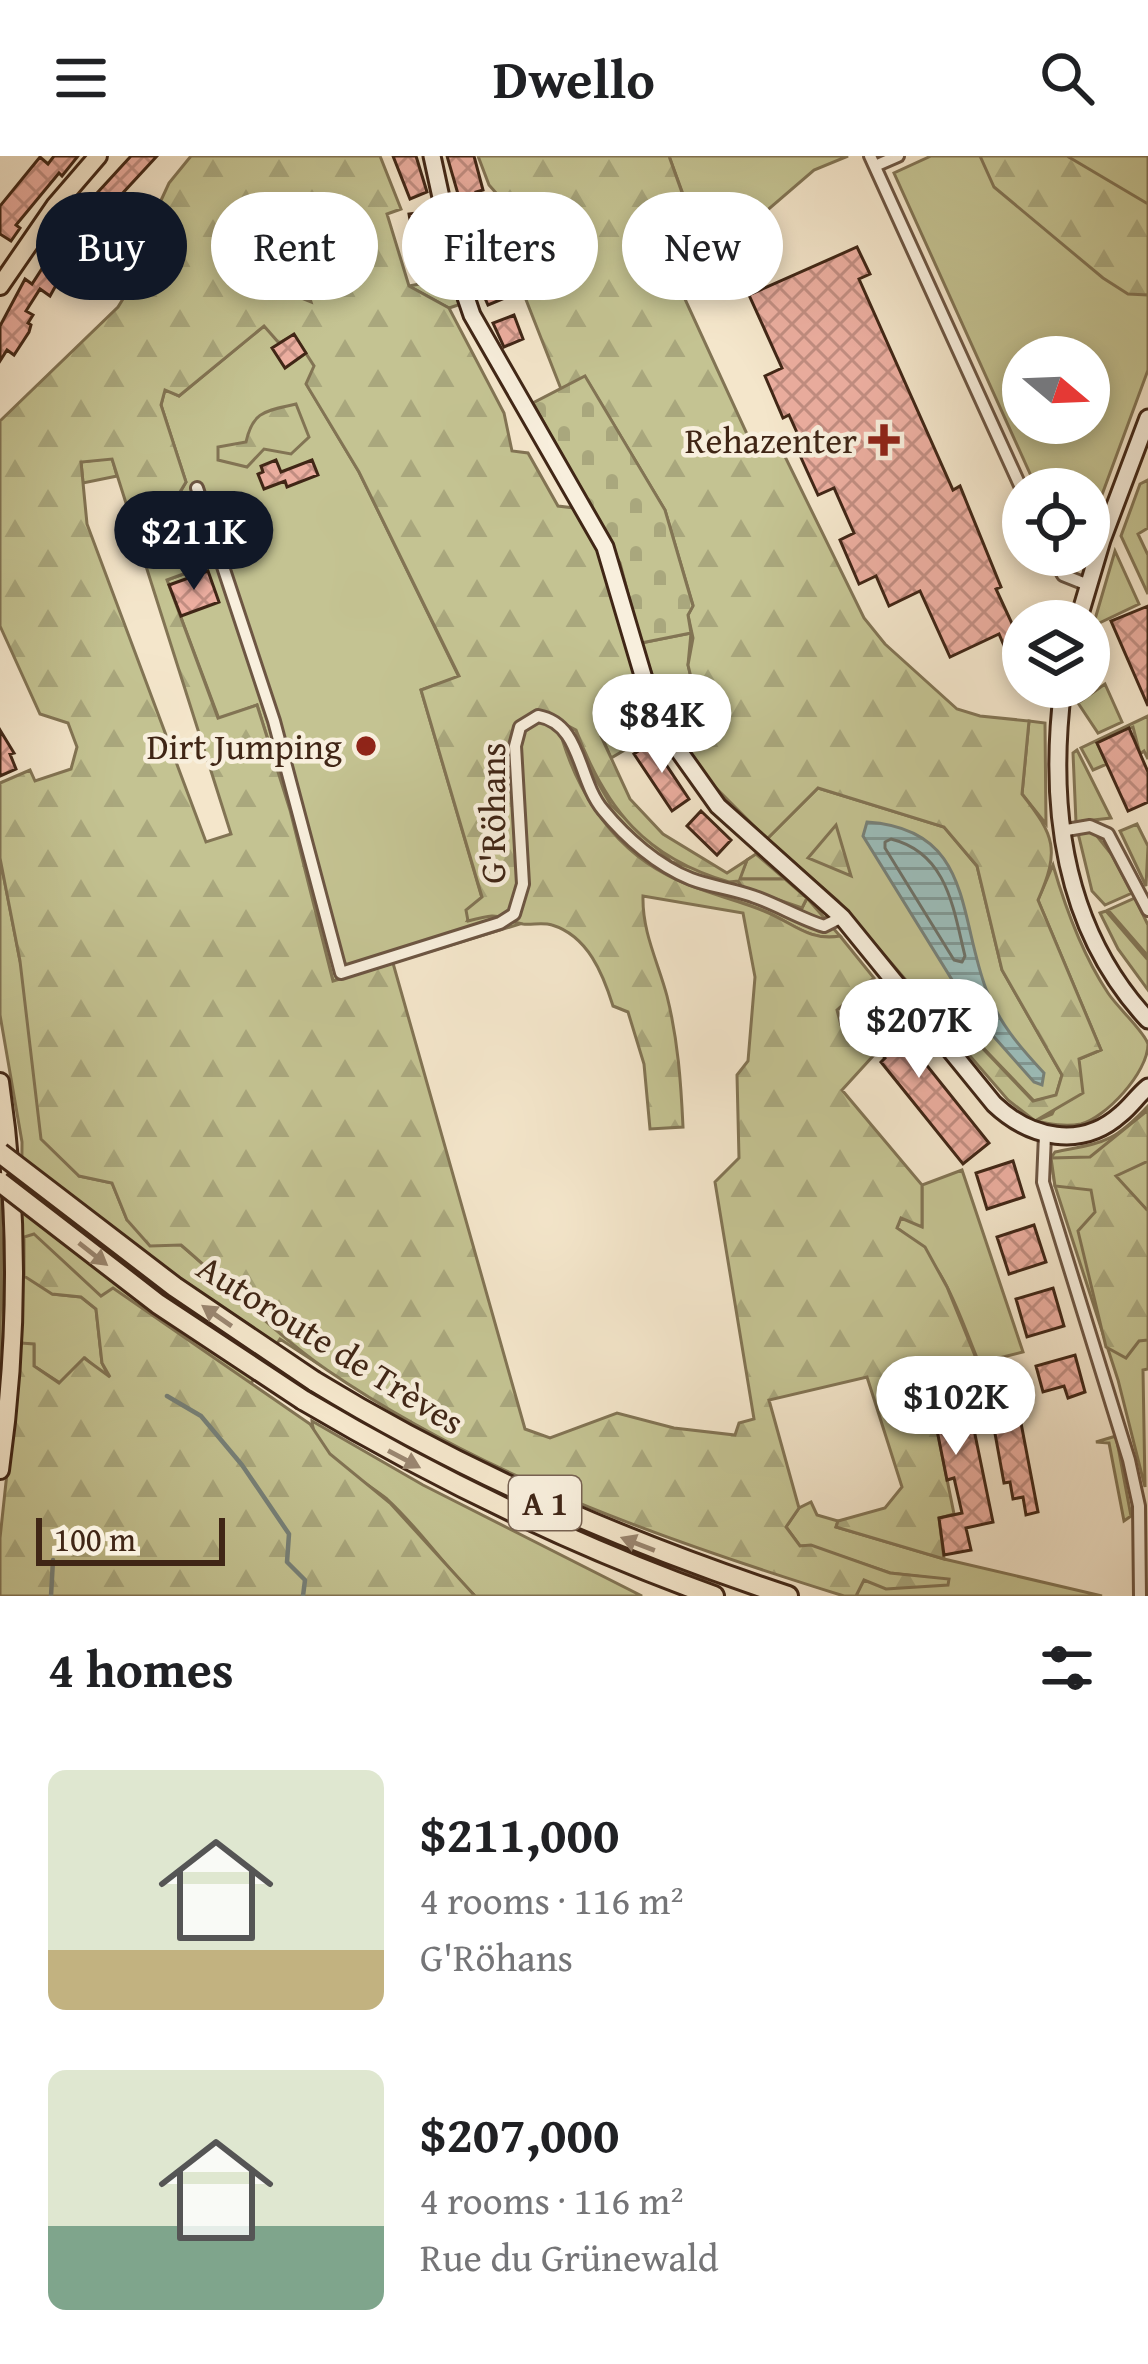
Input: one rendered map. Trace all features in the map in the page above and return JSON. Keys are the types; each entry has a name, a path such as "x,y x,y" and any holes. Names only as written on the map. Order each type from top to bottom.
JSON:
{"highway":[{"name":"Autoroute de Trèves","path":"0,1153 175,1287 386,1425 612,1534 788,1596"},
{"name":"Autoroute de Trèves","path":"0,1182 158,1304 389,1451 544,1529 714,1596"},
{"path":"544,1529 627,1578 678,1596"}],"main road":[{"path":"0,286 98,156"},
{"path":"432,156 464,293 482,337 605,548 664,730 718,806 842,917 994,1104 1017,1123 1045,1135 1078,1136 1121,1114 1145,1087"},
{"path":"1084,600 1144,442 1148,418"},
{"path":"1062,708 1056,764 1061,831 1072,885 1115,979 1148,1020"},
{"path":"0,1082 14,1255 0,1470"}],"street":[{"path":"898,156 873,161 1012,468"},
{"name":"G'Röhans","path":"197,488 274,721 341,973 500,923 514,914 524,884 515,746 520,727 538,716 555,719 568,732 601,808 636,844 670,869 694,881 775,904 824,926 842,917"},
{"path":"1066,576 1088,585"},
{"path":"1061,831 1101,827 1119,850 1148,910"},
{"path":"1045,1135 1043,1182 1130,1460 1138,1505 1140,1596"}],"green space":[{"path":"191,156 380,156 401,209 387,214 402,263 402,300 434,300 449,308 504,413 512,451 528,453 558,506 574,508 608,569 639,693 600,734 630,799 663,834 727,873 747,860 740,879 785,879 807,898 802,908 742,887 738,881 700,872 652,844 616,807 576,730 557,720 572,766 595,810 627,847 667,875 764,911 810,934 840,936 874,978 837,1010 841,1025 873,1056 842,1090 922,1185 922,1227 901,1218 897,1228 925,1247 980,1368 967,1365 911,1378 922,1422 935,1420 954,1514 939,1518 944,1559 836,1527 838,1521 885,1508 902,1487 867,1377 769,1400 799,1508 786,1527 800,1546 811,1545 890,1573 949,1579 948,1585 886,1589 864,1580 856,1596 844,1596 643,1528 512,1474 449,1443 327,1370 181,1245 150,1246 127,1220 112,1183 79,1176 41,1139 20,961 0,858 0,783 30,770 35,781 71,769 77,747 68,723 40,714 0,626 0,421 122,300 187,300 187,192 165,192","holes":["264,326 279,343 294,335 314,366 306,384 359,472 459,676 421,690 482,897 466,910 468,921 493,916 523,924 549,924 565,930 584,947 599,969 613,1006 628,1012 644,1064 650,1129 683,1127 674,1029 648,934 643,896 743,913 755,977 748,1061 737,1075 739,1158 715,1182 754,1419 739,1423 735,1435 674,1428 617,1413 550,1438 525,1429 393,963 333,981 290,810 257,705 218,718 167,580 189,572 186,562 152,541 162,526 159,502 180,492 186,482 161,405 165,390 179,396","112,459 231,834 206,842 87,524 81,462"]},
{"path":"478,156 669,156 682,192 622,192 622,300 685,300 752,445 774,434 864,618 885,644 957,709 1029,721 1022,794 1042,821 1051,844 1038,900 1101,1050 1079,1059 1083,1093 1035,1121 1008,1100 957,1041 967,1032 1033,1101 1056,1095 1062,1075 1002,970 977,866 944,827 818,788 767,839 709,781 671,729 696,698 688,665 693,638 688,615 693,605 665,510 585,377 561,389 526,300 598,300 598,192 495,192"},
{"path":"669,156 848,156 814,170 783,197 783,192 682,192"},
{"path":"931,156 1148,156 1148,370 1110,473 1110,468 1027,468 1017,444 1110,444 1110,336 1002,336 1002,412 894,173"},
{"path":"980,156 1067,156 1148,204 1148,295 1128,294 1103,278 994,187"},
{"path":"434,300 460,300 461,304 449,308"},
{"path":"264,326 294,334 315,366 307,385 359,472 459,677 421,690 482,898 468,920 498,913 520,924 333,981 290,810 257,705 219,719 167,580 189,572 186,562 151,541 162,526 159,502 180,492 186,482 161,405 165,389 179,396"},
{"path":"585,376 665,510 693,606 688,615 691,633 641,643 620,563 533,403"},
{"path":"296,404 309,437 291,454 264,449 247,467 218,460 218,447 246,442 257,418"},
{"path":"112,458 117,476 83,483 81,462"},
{"path":"1148,480 1148,528 1138,534 1148,555 1148,594 1121,536 1140,484"},
{"path":"1115,551 1139,604 1110,618 1110,600 1101,600"},
{"path":"691,633 688,665 696,698 671,729 641,643"},
{"path":"639,693 655,732 611,758 600,733"},
{"path":"1110,695 1122,722 1098,733 1081,708 1110,708"},
{"path":"1148,716 1148,759 1144,751 1140,754 1133,727 1097,743 1107,764 1093,770 1081,748"},
{"path":"555,719 576,730 590,769 611,805 672,862 738,881 802,908 807,898 840,936 810,934 763,911 678,881 644,861 624,845 595,808"},
{"path":"1029,721 1045,723 1046,824 1022,794"},
{"path":"1077,750 1111,818 1076,822 1073,753"},
{"path":"818,788 944,827 977,866 1002,970 1062,1075 1056,1096 1034,1101 968,1032 957,1041 929,1008 941,998 930,984 917,993 838,901 767,839"},
{"path":"1137,824 1148,846 1146,886 1120,831"},
{"path":"836,825 851,876 808,858"},
{"path":"1093,831 1132,893 1105,905 1092,891 1078,833"},
{"path":"756,854 785,879 739,879 747,860"},
{"path":"0,858 20,961 79,1176 112,1183 127,1220 181,1245 323,1367 280,1339 250,1385 113,1289 101,1297 52,1294 81,1297 96,1309 102,1363 111,1381 85,1358 60,1383 34,1366 34,1345 21,1343 22,1142 0,1015"},
{"path":"1053,865 1090,963 1148,1044 1141,1068 1124,1093 1102,1113 1075,1125 1035,1121 1052,1114 1079,1059 1101,1050 1038,900"},
{"path":"1135,898 1148,925 1148,956 1108,910"},
{"path":"1106,911 1148,960 1148,990 1118,949 1100,913"},
{"path":"1148,1106 1145,1487 1118,1380 1055,1186 1051,1158 1055,1152 1116,1135"},
{"path":"1148,1110 1148,1161 1116,1176 1148,1211 1148,1340 1139,1341 1126,1358 1106,1347 1078,1231 1095,1212 1091,1190 1055,1186 1051,1158 1090,1157"},
{"path":"962,1170 1023,1352 979,1363 938,1271 897,1228 901,1217 922,1226 922,1185"},
{"path":"0,1177 4,1353 0,1388"},
{"path":"34,1234 101,1296 113,1288 310,1424 330,1454 390,1503 475,1596 0,1596 0,1538 21,1343 34,1344 34,1366 59,1383 84,1358 110,1377 102,1363 96,1309 81,1297 52,1294 24,1276 24,1237"},
{"path":"312,1421 423,1485 642,1596 475,1596 399,1510 330,1455"},
{"path":"1116,1436 1131,1516 1124,1521 1109,1443 1096,1442"},
{"path":"811,1502 817,1515 838,1521 836,1527 944,1559 1102,1596 856,1596 863,1580 949,1580 890,1573 800,1546 786,1527 799,1508"}],"water":[{"path":"867,822 901,828 926,840 943,858 964,905 991,1001 1044,1073 1042,1085 1034,1082 972,1012 863,836"}],"building":[{"path":"54,156 78,156 62,176 59,173 43,192 36,192 36,201 16,225 20,228 11,241 0,234 0,206 40,157 48,164"},
{"path":"131,156 157,156 124,192 98,192"},
{"path":"393,156 416,156 427,192 407,192"},
{"path":"447,156 474,156 483,190 457,192"},
{"name":"Rehazenter","path":"857,247 870,274 859,279 953,490 960,486 1001,587 996,589 1002,602 1002,641 999,634 950,657 920,591 889,606 876,576 859,584 840,540 854,533 834,488 818,495 798,451 804,448 789,415 783,418 765,376 782,368 751,300 783,300 783,280"},
{"path":"36,278 36,295 26,311 33,315 29,332 14,355 7,350 0,361 0,326 25,279 32,284"},
{"path":"514,315 523,339 504,347 493,323"},
{"path":"294,334 306,353 285,368 272,348"},
{"path":"276,460 281,472 312,460 318,475 287,487 285,481 264,489 258,474 263,472 261,466"},
{"path":"208,571 219,602 181,616 169,585"},
{"path":"1148,606 1148,706 1111,621"},
{"path":"1129,728 1148,772 1148,802 1128,811 1097,743"},
{"path":"0,730 14,753 10,754 16,769 0,776"},
{"path":"651,742 689,799 672,811 634,754"},
{"path":"701,811 731,840 717,855 687,826"},
{"path":"868,992 989,1143 963,1164 881,1062 885,1058 847,1008"},
{"path":"1013,1161 1024,1197 987,1209 976,1173"},
{"path":"1034,1225 1046,1262 1009,1274 997,1237"},
{"path":"1053,1288 1064,1326 1027,1337 1016,1299"},
{"path":"1075,1355 1085,1392 1068,1398 1064,1386 1043,1392 1036,1366"},
{"path":"936,1375 938,1386 964,1381 993,1522 966,1528 971,1550 944,1555 939,1518 962,1513 954,1478 947,1480 935,1420 922,1423 913,1380"},
{"path":"1021,1423 1038,1512 1026,1515 1023,1497 1013,1499 1010,1482 1004,1483 994,1428"}],"waterway":[{"path":"167,1396 201,1416 289,1534 287,1562 305,1580 303,1596"},
{"path":"51,1596 53,1560"}],"place":[{"name":"Rehazenter","path":"884,440"},
{"name":"Dirt Jumping","path":"366,746"}]}
